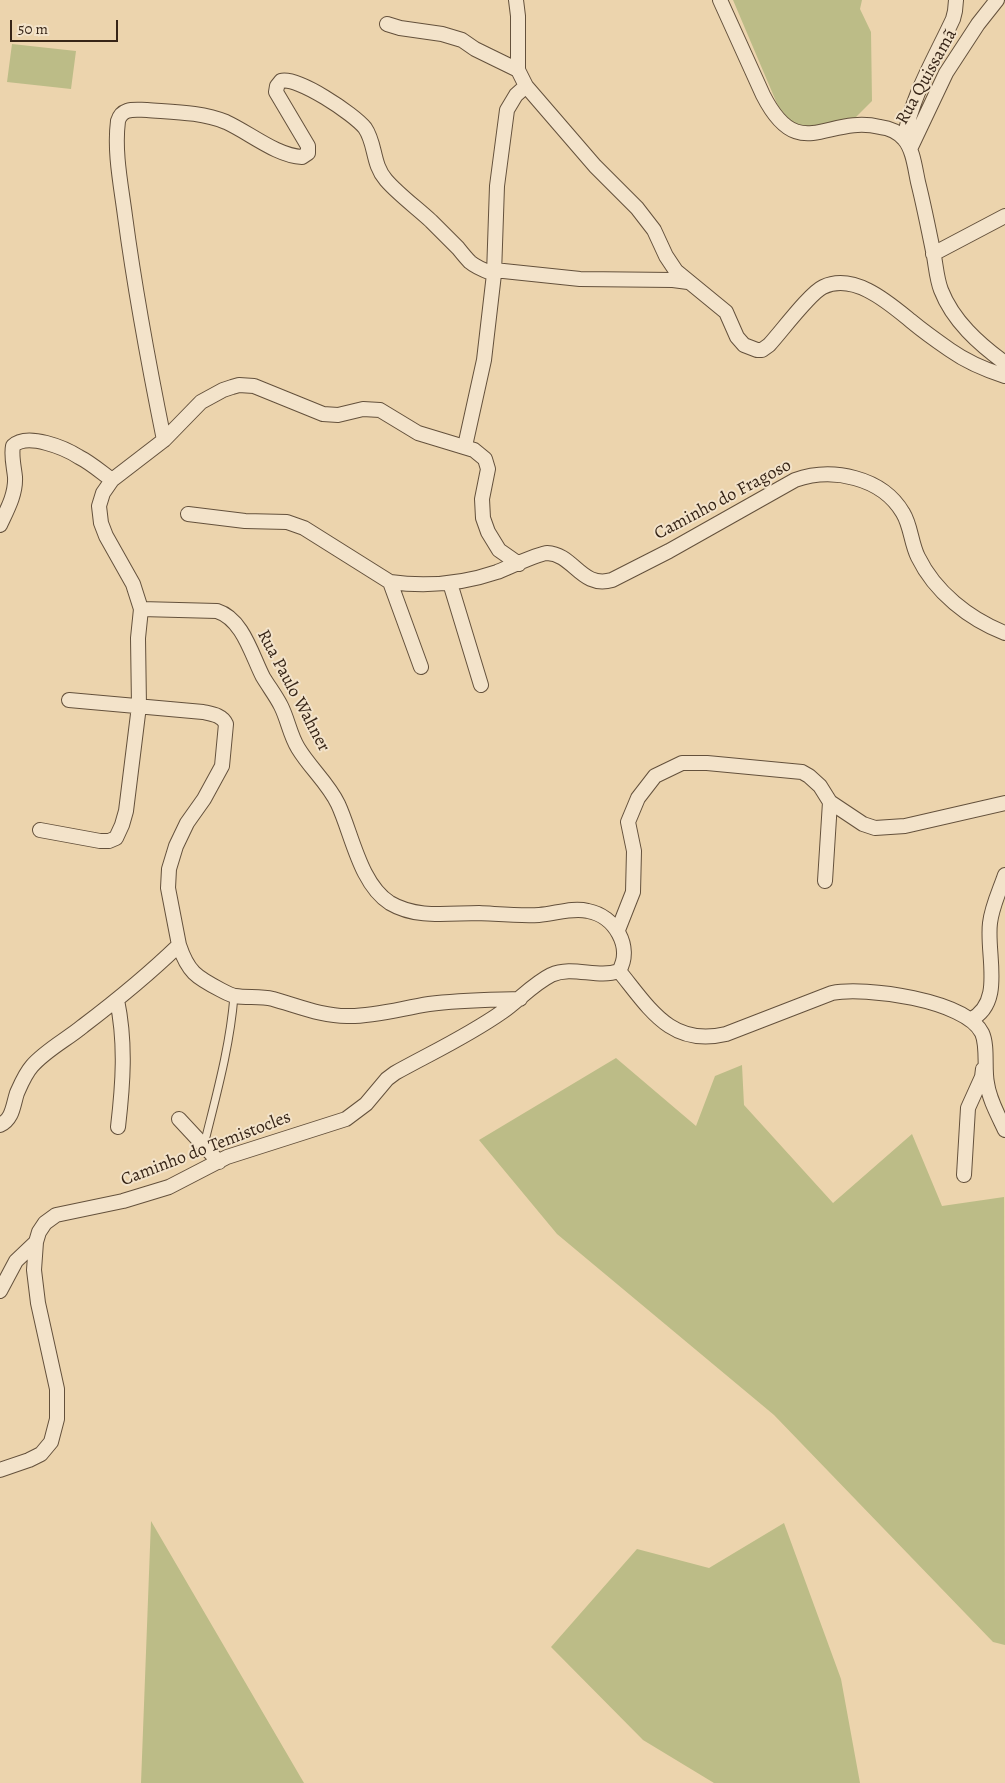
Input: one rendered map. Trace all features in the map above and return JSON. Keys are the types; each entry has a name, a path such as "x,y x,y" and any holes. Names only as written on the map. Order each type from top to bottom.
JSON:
{"street":[{"path":"516,0 518,70 526,86 596,166 637,208 654,230 671,264 688,282 726,312 737,337 744,345 751,349 762,350 769,345 812,295 822,287 840,283 864,288 885,299 951,351 985,369 1005,376"},
{"path":"720,0 769,108 783,126 810,134 848,125 873,125 895,132 907,144"},
{"path":"956,0 956,11 953,19 914,99 908,118 907,144 921,192 940,289 957,319 977,340 1005,363"},
{"name":"Rua Quissamã","path":"907,144 946,73 978,24 997,0"},
{"path":"387,24 400,28 442,34 462,40 475,49 518,70"},
{"path":"164,440 145,345 129,248 117,152 118,121 124,111 132,109 168,111 211,117 225,122 288,155 302,157 308,153 308,146 276,92 277,86 281,81 295,82 326,98 347,111 357,120 365,129 373,147 376,166 388,182 430,220 471,263 494,272 580,279 673,280 688,282"},
{"path":"466,446 484,360 494,272 497,186 507,110 516,95 526,86"},
{"path":"933,254 1005,216"},
{"path":"40,830 100,842 116,838 122,825 126,811 139,706 138,638 141,609 133,584 106,536 101,522 99,506 103,493 112,480 164,440 201,402 223,390 239,385 247,385 266,390 323,414 338,415 363,409 380,410 418,433 440,441 466,446 480,454 487,464 488,474 482,499 483,518 488,532 500,550 519,564"},
{"path":"0,525 8,510 15,488 12,449 19,441 39,442 65,450 78,456 112,480"},
{"name":"Caminho do Fragoso","path":"188,514 245,521 287,522 304,528 390,582 412,585 450,583 494,573 542,554 551,554 570,564 589,579 604,582 670,551 795,480 824,474 842,475 876,487 893,499 904,515 918,556 945,595 964,611 1005,633"},
{"path":"390,582 421,668"},
{"path":"450,583 481,685"},
{"name":"Rua Paulo Wahner","path":"141,609 217,611 223,612 233,620 264,679 281,705 298,748 338,803 368,878 376,890 389,902 402,909 418,913 437,914 479,913 514,916 541,915 578,910 590,911 601,916 618,930"},
{"path":"69,700 215,715 224,720 226,724 222,766 204,799 187,823 176,846 169,869 168,888 184,962 206,982 234,996 260,997 330,1015 348,1016 367,1016 454,1001 520,999"},
{"path":"1005,803 905,826 875,828 863,824 830,802 820,786 802,772 707,763 682,763 662,771 647,784 638,798 628,822 634,851 633,892 618,930 623,942 624,953 623,964 619,971 665,1024 679,1032 695,1037 712,1037 726,1034 832,993 845,990 876,992 924,1000 956,1011 970,1020 982,1034 987,1084 1005,1130"},
{"path":"825,881 830,802"},
{"path":"970,1020 986,1009 993,994 990,925 993,909 1005,875"},
{"path":"0,1125 5,1123 11,1116 16,1095 31,1068 43,1055 117,1000 179,945"},
{"name":"Caminho do Temistocles","path":"0,1470 41,1454 51,1442 57,1419 57,1389 35,1285 34,1257 36,1242 39,1232 45,1223 56,1215 123,1201 169,1188 219,1162 346,1119 366,1104 387,1079 395,1073 465,1036 520,999 546,978 560,972 572,970 612,974 619,971"},
{"path":"117,1000 123,1033 124,1056 118,1127"},
{"path":"964,1175 968,1108 982,1077 984,1051"},
{"path":"179,1119 219,1162"},
{"path":"1,1287 16,1261 36,1242"}],"lane":[{"path":"204,1145 221,1080 234,996"}],"green space":[{"path":"733,0 862,0 860,9 871,32 872,101 851,122 805,139 778,106"},
{"path":"12,44 76,51 71,89 7,82"},
{"path":"616,1058 696,1126 715,1076 742,1065 744,1105 833,1203 912,1134 942,1206 1004,1197 1005,1645 993,1642 774,1415 557,1234 479,1140"},
{"path":"151,1521 304,1783 141,1783"},
{"path":"784,1523 841,1679 860,1783 714,1783 643,1740 551,1647 637,1549 709,1568"}]}
